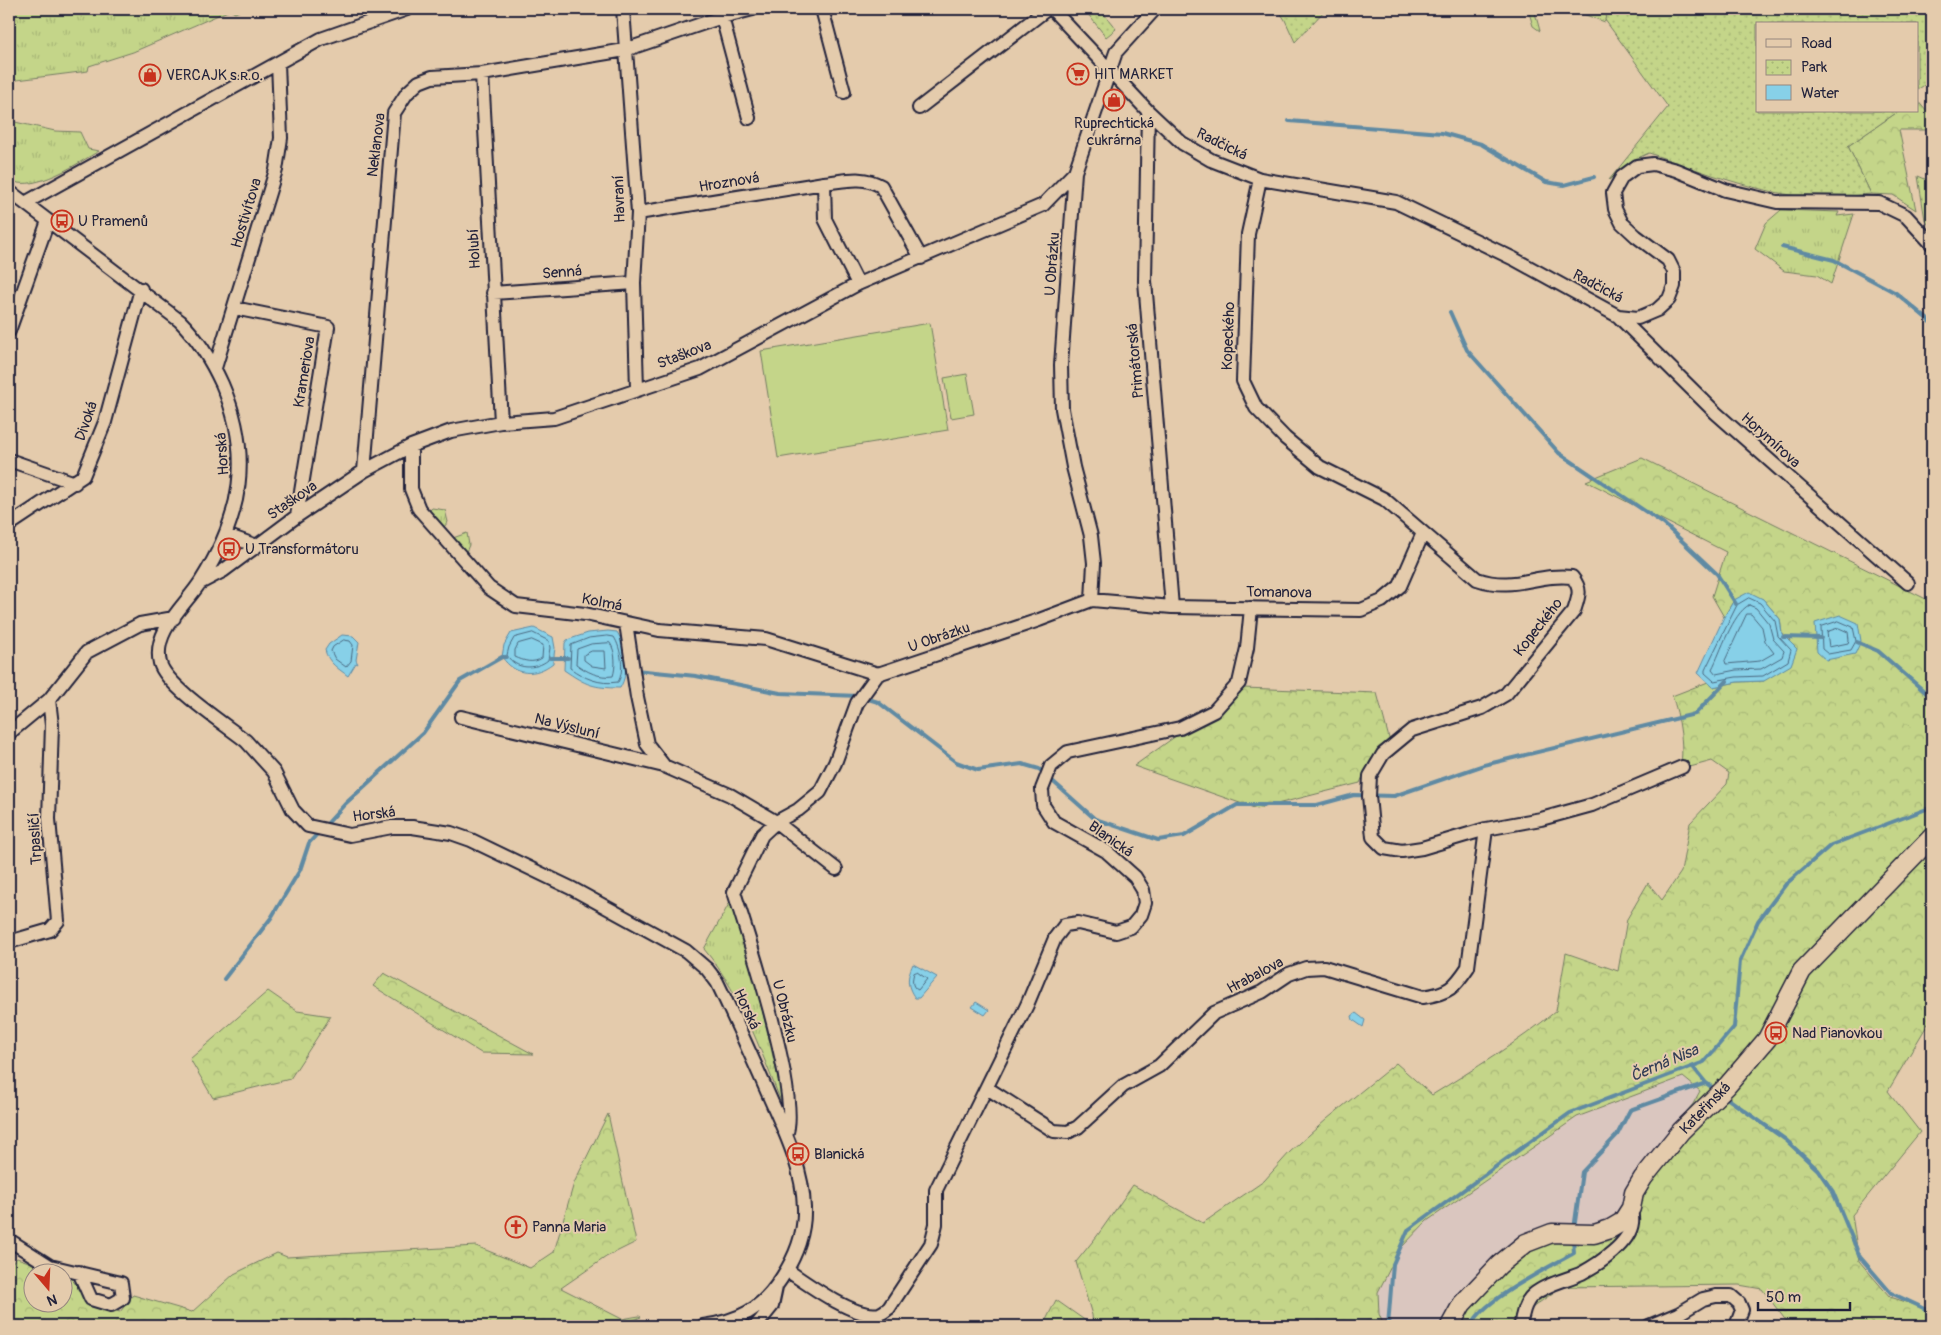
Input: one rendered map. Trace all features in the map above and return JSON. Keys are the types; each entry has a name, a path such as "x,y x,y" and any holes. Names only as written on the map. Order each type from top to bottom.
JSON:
{"street":[{"path":"25,203 321,40 407,9"},
{"name":"Havraní","path":"623,9 638,213 634,284 637,389"},
{"name":"Neklanova","path":"364,471 394,112 407,93 418,82 432,77 482,74 625,50 722,17 753,9"},
{"path":"822,9 844,92"},
{"path":"919,108 1047,9"},
{"name":"Radčická","path":"1052,9 1148,111 1190,147 1211,160 1260,179 1396,202 1514,259 1618,316 1638,318 1657,310 1669,299 1674,286 1674,272 1668,260 1622,223 1615,209 1613,193 1622,177 1637,166 1652,164 1676,170 1725,190 1777,202 1879,203 1906,216 1932,244"},
{"name":"Staškova","path":"200,583 223,571 297,516 364,471 411,446 451,431 501,422 554,418 700,369 858,284 1043,205 1075,172 1116,52 1155,9"},
{"path":"722,17 749,118"},
{"name":"Hostivítova","path":"215,368 276,170 281,138 278,62"},
{"name":"Holubí","path":"482,74 501,422"},
{"name":"Primátorská","path":"1148,111 1145,280 1172,607"},
{"name":"U Obrázku","path":"786,1135 790,1128 790,1115 786,1082 772,1019 734,892 762,835 776,822 798,810 820,792 835,763 857,703 878,674 1039,620 1092,600 1094,563 1091,536 1073,467 1062,400 1061,365 1075,172"},
{"name":"Hroznová","path":"638,213 824,183 860,179 871,180 881,186 921,258"},
{"name":"Kopeckého","path":"1260,179 1248,234 1243,381 1256,408 1285,438 1320,467 1384,498 1477,579 1490,584 1513,584 1556,575 1572,576 1578,584 1579,595 1574,611 1506,694 1482,708 1412,730 1383,754 1370,776 1369,796 1373,837 1384,848 1402,851 1422,848 1486,829 1592,805 1682,767"},
{"path":"824,183 825,219 858,284"},
{"name":"Horská","path":"9,191 141,289 190,330 215,368 235,418 241,464 238,492 226,535 200,583 162,637 159,648 160,663 166,676 256,750 274,772 296,816 308,826 350,834 392,827 412,827 451,833 471,840 573,889 693,956 717,982 786,1135 799,1175 804,1208 797,1250 776,1286 754,1310 747,1314 734,1320 703,1326"},
{"path":"9,330 12,310 48,221"},
{"name":"Senná","path":"493,293 634,284"},
{"name":"Divoká","path":"9,525 83,476 105,422 141,289"},
{"name":"Krameriova","path":"234,308 328,327 297,516"},
{"name":"Horymírova","path":"1618,316 1716,413 1908,583"},
{"name":"Kolmá","path":"411,446 411,489 419,509 489,588 516,606 585,614 659,630 766,639 878,674"},
{"path":"9,460 75,483"},
{"name":"Tomanova","path":"1092,600 1172,607 1361,610 1382,601 1400,586 1422,533"},
{"path":"226,535 256,546"},
{"name":"Blanická","path":"786,1270 828,1298 865,1313 880,1314 889,1308 931,1244 936,1224 936,1190 1027,1005 1055,938 1066,925 1078,923 1116,932 1131,927 1141,915 1145,903 1143,890 1135,877 1106,851 1054,822 1043,805 1042,789 1051,766 1068,752 1180,728 1214,711 1239,683 1247,648 1252,608"},
{"path":"9,733 49,700 87,652 140,624 174,618"},
{"name":"Na Výsluní","path":"626,623 637,697 647,744 664,766"},
{"name":"Trpasličí","path":"9,942 50,930 58,921 49,819 52,725 49,700"},
{"name":"Na Výsluní","path":"461,717 664,766 730,794 776,822 836,869"},
{"name":"Hrabalova","path":"987,1088 1054,1131 1068,1132 1078,1127 1124,1086 1159,1066 1214,1013 1262,992 1289,974 1306,968 1324,967 1423,997 1440,995 1456,985 1468,967 1486,829"},
{"name":"Kateřinská","path":"1450,1326 1462,1304 1499,1266 1526,1244 1552,1233 1594,1234 1610,1229 1622,1222 1642,1178 1681,1132 1728,1086 1767,1039 1802,970 1932,838"},
{"path":"1521,1326 1521,1318 1527,1302 1533,1294 1582,1272 1609,1255 1622,1242 1632,1224 1630,1208"},
{"path":"9,1240 50,1266 79,1272"},
{"path":"756,1326 772,1306 776,1286"},
{"path":"1649,1326 1678,1314 1703,1299 1716,1296 1731,1296 1739,1303 1742,1310 1736,1326"}],"shaded area":[{"path":"1683,1077 1700,1091 1693,1104 1674,1126 1610,1223 1442,1326 1384,1326 1379,1314 1378,1293 1400,1249 1427,1221 1578,1117"}],"green space":[{"path":"9,9 243,9 235,13 230,10 133,52 89,66 88,71 9,81"},
{"path":"1084,9 1100,9 1116,29 1106,37"},
{"path":"1278,9 1326,9 1295,42"},
{"path":"1528,9 1534,9 1540,31 1533,26"},
{"path":"1569,9 1607,9 1605,22"},
{"path":"1607,9 1932,9 1932,80 1918,89 1918,22 1756,22 1756,112 1898,112 1848,146 1871,194 1824,198 1795,196 1711,175 1649,153 1640,157 1609,180 1668,107 1605,20"},
{"path":"1918,101 1932,118 1932,130 1899,130 1916,210 1893,195 1871,194 1848,146 1898,112 1918,112"},
{"path":"15,122 55,131 80,132 88,149 99,151 49,178 28,183 18,183 9,176 9,130"},
{"path":"1918,176 1932,182 1932,229 1925,220"},
{"path":"1781,210 1839,212 1837,216 1854,214 1831,284 1817,275 1784,271 1755,249 1766,223"},
{"path":"930,323 948,430 778,458 761,351"},
{"path":"967,374 974,414 951,418 944,378"},
{"path":"1642,458 1932,602 1932,1017 1888,1091 1920,1132 1852,1215 1859,1261 1890,1297 1932,1310 1932,1326 1790,1326 1762,1289 1739,1285 1561,1287 1507,1326 1442,1326 1522,1239 1586,1238 1610,1223 1674,1126 1693,1104 1700,1091 1683,1077 1577,1117 1427,1221 1400,1249 1378,1292 1379,1314 1384,1326 1093,1326 1092,1315 1076,1262 1133,1185 1203,1223 1264,1181 1290,1152 1396,1063 1432,1095 1511,1045 1556,1011 1566,953 1618,971 1627,919 1648,883 1662,900 1681,872 1690,823 1727,784 1729,773 1712,761 1679,770 1682,754 1681,733 1672,696 1708,682 1713,687 1737,682 1764,681 1790,640 1782,634 1780,619 1763,599 1734,600 1724,617 1712,596 1726,552 1586,481"},
{"path":"432,508 445,510 448,522 444,527 429,511"},
{"path":"467,533 469,545 466,552 453,538"},
{"path":"1243,688 1377,693 1390,742 1371,759 1360,783 1257,809 1134,766"},
{"path":"730,902 741,918 787,1117 742,1008 731,987 704,949"},
{"path":"384,973 533,1054 481,1053 373,986"},
{"path":"268,991 297,1011 331,1016 290,1079 213,1098 190,1059"},
{"path":"608,1114 636,1242 606,1257 561,1288 622,1319 641,1317 619,1326 9,1326 9,1265 17,1258 29,1262 22,1262 22,1312 72,1312 72,1280 92,1305 120,1312 133,1295 192,1312 234,1274 277,1253 287,1257 476,1246 530,1268 554,1252 574,1183"},
{"path":"1056,1300 1093,1326 1043,1326"}],"water":[{"path":"1749,592 1763,599 1780,619 1782,634 1797,649 1791,665 1764,681 1737,682 1713,687 1698,673 1734,600"},
{"path":"1840,615 1858,623 1861,641 1855,654 1826,660 1817,652 1815,623"},
{"path":"534,628 553,637 555,648 553,663 539,671 519,671 502,657 504,645 511,633"},
{"path":"617,632 625,652 626,667 620,688 590,685 564,670 565,643 567,640 588,633"},
{"path":"342,635 353,636 359,642 356,660 358,664 356,663 348,676 331,662 325,650 329,644"},
{"path":"913,964 937,977 919,998 915,998 909,985"},
{"path":"976,1002 989,1010 985,1015 972,1007"},
{"path":"1356,1013 1365,1020 1363,1027 1353,1020 1352,1016"}],"waterway":[{"path":"1289,121 1442,133 1481,144 1546,182 1564,185 1594,177"},
{"path":"1782,247 1834,260 1896,293 1932,323"},
{"path":"1450,312 1467,350 1559,453 1664,524 1717,574 1736,604"},
{"path":"1783,637 1821,638"},
{"path":"1857,642 1878,651 1932,698"},
{"path":"325,826 345,804 423,733 460,681 502,657 506,657"},
{"path":"550,658 568,658"},
{"path":"635,670 696,676 780,693 859,696"},
{"path":"865,698 878,702 956,762 978,770 1022,764 1039,769 1095,819 1158,840 1184,836 1237,805 1317,805 1354,795 1394,796 1484,765 1695,714 1727,681"},
{"name":"Černá Nisa","path":"1388,1326 1393,1264 1408,1230 1570,1113 1704,1062 1734,1027 1740,961 1758,921 1786,884 1831,845 1932,807"},
{"path":"224,979 271,918 300,870 309,843 320,831"},
{"path":"1693,1067 1706,1083 1716,1090"},
{"path":"1574,1229 1582,1172 1617,1135 1630,1110 1706,1083"},
{"path":"1724,1096 1786,1140 1818,1170 1833,1192 1860,1257 1891,1293 1932,1312"},
{"path":"1471,1326 1478,1316 1502,1295 1574,1253 1573,1239"}],"place":[{"name":"HIT MARKET","path":"1078,74"},
{"name":"VERCAJK s.ʀ.ᴏ.","path":"150,75"},
{"name":"Ruprechtická cukrárna","path":"1114,100"},
{"name":"U Pramenů","path":"62,221"},
{"name":"U Transformátoru","path":"229,549"},
{"name":"Nad Pianovkou","path":"1776,1033"},
{"name":"Blanická","path":"798,1154"},
{"name":"Panna Maria","path":"516,1227"}]}
